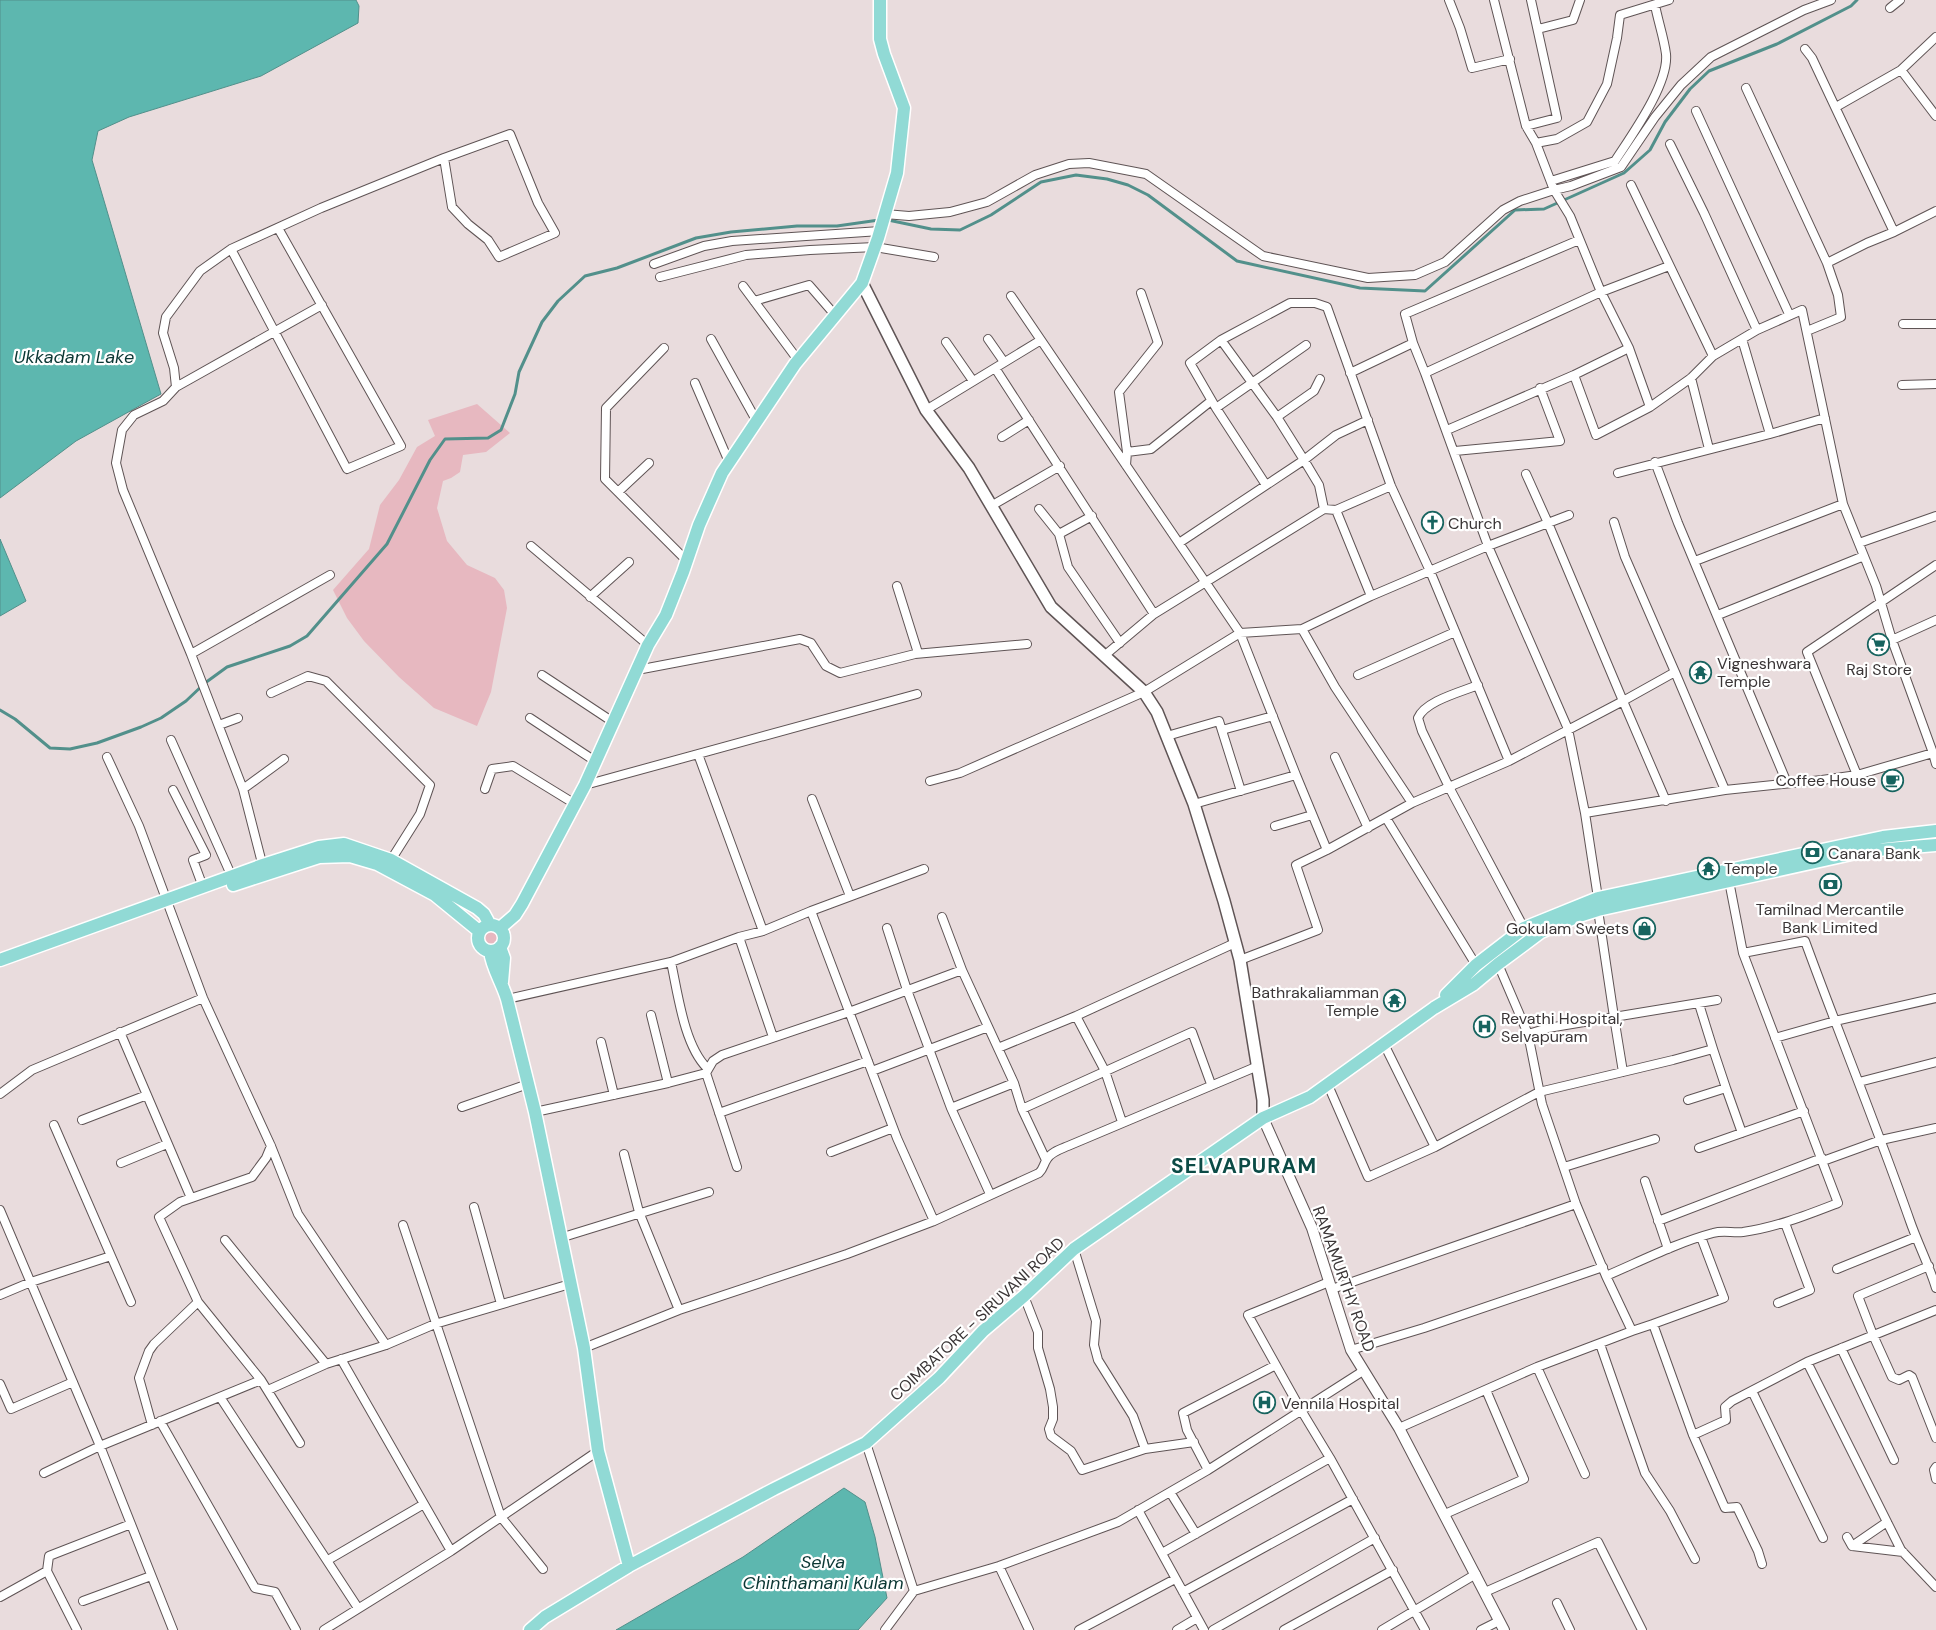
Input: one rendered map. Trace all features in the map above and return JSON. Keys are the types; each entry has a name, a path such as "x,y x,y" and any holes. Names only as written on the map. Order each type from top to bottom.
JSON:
{"main road":[{"path":"629,1566 598,1451 584,1348 535,1112 508,999 502,982 504,958 495,949 480,946 478,937 490,928 515,915 575,804 648,646 666,615 687,561 698,525 729,462 798,360 862,283 881,229 897,173 904,108 880,39 880,0"},
{"path":"862,283 926,410 944,431 969,468 1051,608 1144,692 1157,712 1194,804 1240,960 1263,1100 1263,1118"},
{"path":"1434,1008 1476,965 1524,928 1598,904 1883,837 1936,832"},
{"path":"0,960 264,870 319,847 344,844 391,860 477,908 484,914 490,928"},
{"name":"COIMBATORE - SIRUVANI ROAD","path":"530,1630 546,1617 629,1566 774,1489 866,1443 938,1378 983,1331 1074,1249 1263,1118 1310,1097 1434,1008 1474,984 1541,932 1579,916 1598,904 1729,881 1865,851 1936,845"},
{"path":"0,969 232,877 319,858 350,856 377,864 490,928 503,931 504,940 495,949"},
{"path":"1263,1100 1277,1106 1290,1107"}],"street":[{"path":"1449,0 1472,68 1510,59"},
{"path":"1494,0 1526,126 1536,143 1554,190 1570,216 1601,292 1629,348 1650,407"},
{"path":"1526,126 1557,118 1531,0"},
{"path":"1538,29 1573,20 1580,0"},
{"path":"1536,143 1557,139 1587,122 1608,84 1620,15 1669,0"},
{"path":"885,214 909,216 950,212 987,202 1035,175 1069,164 1089,163 1146,174 1263,256 1368,278 1416,275 1445,262 1504,210 1520,201 1571,186 1621,167 1655,117 1681,85 1711,57 1804,10 1831,0"},
{"path":"1890,8 1900,0"},
{"path":"1551,181 1615,161 1647,109 1658,87 1666,56 1655,5"},
{"path":"1836,107 1901,70 1936,37"},
{"path":"1805,49 1812,58 1836,107 1894,232"},
{"path":"1901,70 1936,116"},
{"path":"1746,88 1828,263 1838,295 1841,317 1807,331"},
{"path":"1696,111 1789,314"},
{"path":"176,388 174,368 163,333 166,318 200,271 231,249 444,158 510,134 538,203 555,233 499,257 488,240 468,224 452,206 444,158"},
{"path":"1670,144 1704,213 1757,330"},
{"path":"1631,186 1713,356"},
{"path":"1828,263 1936,211"},
{"path":"231,249 348,469 401,446 278,228"},
{"path":"654,264 704,246 732,241 881,229"},
{"path":"1579,240 1405,314 1413,343 1447,430 1488,546 1568,729 1585,813 1623,1072"},
{"path":"660,277 746,255 810,250 875,247 934,257"},
{"path":"1425,373 1601,292 1669,266"},
{"path":"743,286 798,360"},
{"path":"754,301 809,286 835,315"},
{"path":"1126,465 1127,452 1119,392 1158,343 1141,293"},
{"path":"1011,296 1240,633 1327,850"},
{"path":"1266,486 1211,401 1190,363 1221,340 1290,303 1315,303 1327,308 1391,486 1430,571 1509,761"},
{"path":"264,870 243,789 206,691 123,490 116,463 122,430 134,415 163,401 176,388 322,305"},
{"path":"1574,375 1596,435 1650,407 1691,378 1713,356 1757,330 1789,314 1802,310 1844,504 1876,586 1892,640 1936,764"},
{"path":"1903,324 1936,324"},
{"path":"711,339 756,420"},
{"path":"988,339 1004,362"},
{"path":"926,410 1040,340"},
{"path":"1221,340 1277,417 1304,460 1319,485 1324,509"},
{"path":"1742,340 1770,434"},
{"path":"946,342 973,381"},
{"path":"1350,373 1413,343"},
{"path":"1216,408 1306,345"},
{"path":"664,348 606,408 605,479 687,561"},
{"path":"1447,430 1540,388 1574,375 1629,348"},
{"path":"995,368 1154,614"},
{"path":"1691,378 1709,449"},
{"path":"1277,417 1314,391 1320,379"},
{"path":"695,383 729,462"},
{"path":"1902,385 1936,384"},
{"path":"1454,451 1560,441 1540,388"},
{"path":"1127,452 1151,449 1211,401"},
{"path":"1618,473 1825,418"},
{"path":"1002,437 1029,420"},
{"path":"1179,543 1266,486 1336,436 1368,420"},
{"path":"1655,462 1678,523 1787,783"},
{"path":"618,492 649,463"},
{"path":"991,506 1060,466"},
{"path":"1526,474 1666,801"},
{"path":"1104,656 1154,614 1324,509 1336,510 1391,486"},
{"path":"1695,561 1844,504"},
{"path":"1039,509 1060,534 1068,566 1120,643"},
{"path":"1336,510 1371,596"},
{"path":"930,781 960,773 1144,692 1240,633 1302,629 1371,596 1488,546 1569,515"},
{"path":"1060,534 1092,516"},
{"path":"1859,543 1936,516"},
{"path":"1614,522 1625,557 1676,672 1725,790"},
{"path":"531,546 648,646"},
{"path":"1718,615 1864,556"},
{"path":"590,597 629,562"},
{"path":"1857,774 1807,652 1936,565"},
{"path":"191,654 330,575"},
{"path":"897,586 918,654"},
{"path":"1892,640 1936,620"},
{"path":"1302,629 1335,686 1412,803"},
{"path":"1358,675 1455,632"},
{"path":"637,670 800,639 811,644 826,666 840,673 918,654 1028,644"},
{"path":"1240,960 1318,930 1296,865 1412,803 1509,761 1676,672"},
{"path":"542,675 613,722"},
{"path":"271,693 308,676 326,681 430,785 420,814 391,860"},
{"path":"1478,685 1429,705 1420,712 1418,718 1422,731 1449,787 1524,928"},
{"path":"585,785 917,694"},
{"path":"1222,730 1273,716"},
{"path":"219,725 238,718"},
{"path":"530,718 596,762"},
{"path":"1167,736 1219,721 1241,791"},
{"path":"171,740 232,877"},
{"path":"1585,813 1725,790 1822,780 1857,774 1933,753"},
{"path":"698,754 763,931"},
{"path":"107,757 139,826 204,998 271,1146 298,1214 386,1345"},
{"path":"1334,757 1368,828"},
{"path":"243,789 284,759"},
{"path":"485,789 492,769 513,766 575,804"},
{"path":"1194,804 1296,775"},
{"path":"173,790 206,855 193,860 203,887"},
{"path":"812,799 850,896"},
{"path":"1275,826 1312,815"},
{"path":"1386,818 1476,965"},
{"path":"508,999 671,962 739,937 763,931 924,869"},
{"path":"1606,1276 1701,1237 1723,1231 1743,1232 1785,1223 1838,1203 1743,954 1729,881"},
{"path":"811,911 893,1128 934,1221"},
{"path":"942,917 962,970 1014,1083 1022,1109 1046,1160"},
{"path":"887,928 907,990 951,1108 990,1194"},
{"path":"739,937 773,1037"},
{"path":"1743,954 1805,941 1882,1140 1936,1288"},
{"path":"998,1048 1076,1016 1235,943"},
{"path":"671,962 685,1024 698,1059 706,1071 737,1167"},
{"path":"1498,964 1528,1034 1539,1092 1576,1204 1602,1267 1632,1331"},
{"path":"535,1112 668,1083 706,1071 722,1055 849,1012 962,970"},
{"path":"0,1094 32,1070 204,998"},
{"path":"1775,1038 1835,1021 1936,998"},
{"path":"1528,1034 1548,1028 1717,1000"},
{"path":"1699,1004 1742,1133"},
{"path":"651,1015 668,1083"},
{"path":"1076,1016 1104,1071 1122,1122"},
{"path":"872,1071 988,1027"},
{"path":"120,1032 191,1198"},
{"path":"1022,1109 1192,1032 1211,1084"},
{"path":"601,1042 614,1095"},
{"path":"1384,1044 1435,1147"},
{"path":"1328,1084 1368,1176 1435,1147 1539,1092 1713,1049"},
{"path":"719,1113 868,1061"},
{"path":"1859,1082 1936,1062"},
{"path":"584,1348 679,1310 847,1254 934,1221 1039,1173 1044,1168 1046,1160 1051,1154 1211,1084 1258,1066"},
{"path":"951,1108 1014,1083"},
{"path":"462,1107 528,1084"},
{"path":"1688,1100 1726,1088"},
{"path":"82,1120 147,1095"},
{"path":"1699,1148 1804,1111"},
{"name":"RAMAMURTHY ROAD","path":"1263,1118 1312,1228 1351,1350 1399,1428 1501,1625"},
{"path":"54,1126 131,1302"},
{"path":"831,1152 893,1128"},
{"path":"1658,1221 1822,1160 1882,1140 1936,1128"},
{"path":"1564,1167 1655,1139"},
{"path":"121,1163 167,1144"},
{"path":"271,1146 266,1158 252,1177 180,1202 159,1217 198,1302 261,1380 300,1443"},
{"path":"624,1154 638,1212 679,1310"},
{"path":"1645,1181 1668,1249"},
{"path":"560,1238 638,1212 709,1192"},
{"path":"1425,1630 1330,1458 1248,1316 1330,1286 1576,1204"},
{"path":"474,1207 501,1304"},
{"path":"0,1210 100,1446 173,1630"},
{"path":"1778,1302 1810,1290 1785,1223"},
{"path":"403,1225 501,1517 543,1569"},
{"path":"1399,1428 1537,1367 1724,1298 1701,1237"},
{"path":"1837,1270 1916,1237"},
{"path":"225,1240 326,1364"},
{"path":"1074,1249 1096,1321 1094,1345 1098,1360 1133,1416 1145,1449"},
{"path":"0,1295 31,1282 111,1256"},
{"path":"1929,1266 1858,1296 1872,1334 1892,1377 1899,1380 1908,1375 1912,1377 1936,1438"},
{"path":"1351,1350 1434,1325 1602,1267"},
{"path":"268,1390 326,1364 386,1345 435,1324 570,1284"},
{"path":"1024,1296 1038,1332 1038,1348 1050,1389 1053,1407 1053,1419 1049,1429 1051,1436 1071,1451 1082,1470 1145,1449 1194,1442"},
{"path":"152,1425 139,1378 149,1351 198,1302"},
{"path":"1693,1434 1726,1420 1725,1407 1732,1401 1807,1362 1872,1334 1936,1310"},
{"path":"1653,1324 1693,1434 1725,1508 1737,1506 1762,1564"},
{"path":"1600,1344 1645,1473 1670,1511 1695,1560"},
{"path":"1841,1348 1894,1460"},
{"path":"341,1359 451,1551"},
{"path":"1807,1362 1903,1552 1936,1587"},
{"path":"1208,1470 1187,1430 1183,1413 1276,1365"},
{"path":"1537,1367 1585,1474"},
{"path":"885,1630 914,1591 999,1566 1118,1522 1208,1470 1363,1371"},
{"path":"44,1473 100,1446 261,1380"},
{"path":"0,1384 11,1409 73,1382"},
{"path":"1445,1514 1524,1479 1486,1390"},
{"path":"1752,1391 1823,1538"},
{"path":"220,1397 358,1608"},
{"path":"160,1422 255,1588 275,1592 296,1630"},
{"path":"866,1443 914,1591"},
{"path":"324,1630 451,1551 598,1451"},
{"path":"1162,1553 1330,1458"},
{"path":"1936,1468 1934,1470 1936,1479"},
{"path":"1170,1492 1196,1534"},
{"path":"1183,1592 1353,1499"},
{"path":"328,1560 424,1504"},
{"path":"1138,1510 1204,1630"},
{"path":"1852,1546 1887,1522"},
{"path":"78,1630 48,1571 49,1556 131,1524"},
{"path":"1847,1537 1852,1546"},
{"path":"1214,1630 1375,1538"},
{"path":"1485,1592 1598,1542 1642,1630"},
{"path":"1852,1546 1903,1552"},
{"path":"999,1566 1028,1630"},
{"path":"1284,1630 1393,1570"},
{"path":"0,1597 48,1571"},
{"path":"1382,1630 1476,1574"},
{"path":"83,1601 151,1576"},
{"path":"1079,1630 1175,1579"},
{"path":"1557,1603 1570,1630"},
{"path":"1177,1630 1197,1618"},
{"path":"1481,1630 1501,1625"}],"shaded area":[{"path":"477,404 510,433 486,452 463,455 460,472 443,481 437,508 447,541 467,565 495,578 504,590 507,608 491,692 477,726 434,708 399,677 364,641 347,618 333,590 369,549 380,505 399,480 417,447 435,436 428,420"},
{"path":"492,928 500,936 492,944 484,936"}],"water":[{"name":"Ukkadam Lake","path":"0,0 356,0 359,6 358,23 261,76 129,117 98,131 92,160 161,394 76,441 0,498"},
{"path":"0,539 26,601 0,616"},
{"name":"Selva Chinthamani Kulam","path":"844,1488 865,1502 875,1537 887,1598 858,1630 616,1630 743,1557"}],"waterway":[{"path":"888,220 931,229 960,230 991,215 1041,182 1076,175 1107,179 1128,185 1148,195 1237,261 1360,288 1425,291 1515,210 1544,209 1624,173 1650,150 1665,122 1690,89 1709,71 1777,44 1851,6 1857,0"},
{"path":"0,710 15,719 50,748 70,749 97,743 161,718 186,701 205,683 227,667 290,646 307,636 387,544 430,460 445,439 488,438 501,430 515,394 519,372 542,322 558,301 585,276 617,268 696,238 731,232 797,226 837,226 879,220"}],"place":[{"name":"Church","path":"1432,523"},
{"name":"Raj Store","path":"1879,645"},
{"name":"Vigneshwara Temple","path":"1701,672"},
{"name":"Coffee House","path":"1892,780"},
{"name":"Canara Bank","path":"1812,853"},
{"name":"Temple","path":"1708,868"},
{"name":"Tamilnad Mercantile Bank Limited","path":"1830,885"},
{"name":"Gokulam Sweets","path":"1645,928"},
{"name":"Bathrakaliamman Temple","path":"1395,1001"},
{"name":"Revathi Hospital, Selvapuram","path":"1485,1027"},
{"name":"Vennila Hospital","path":"1265,1403"}],"district":[{"name":"SELVAPURAM","path":"1244,1166"}]}
